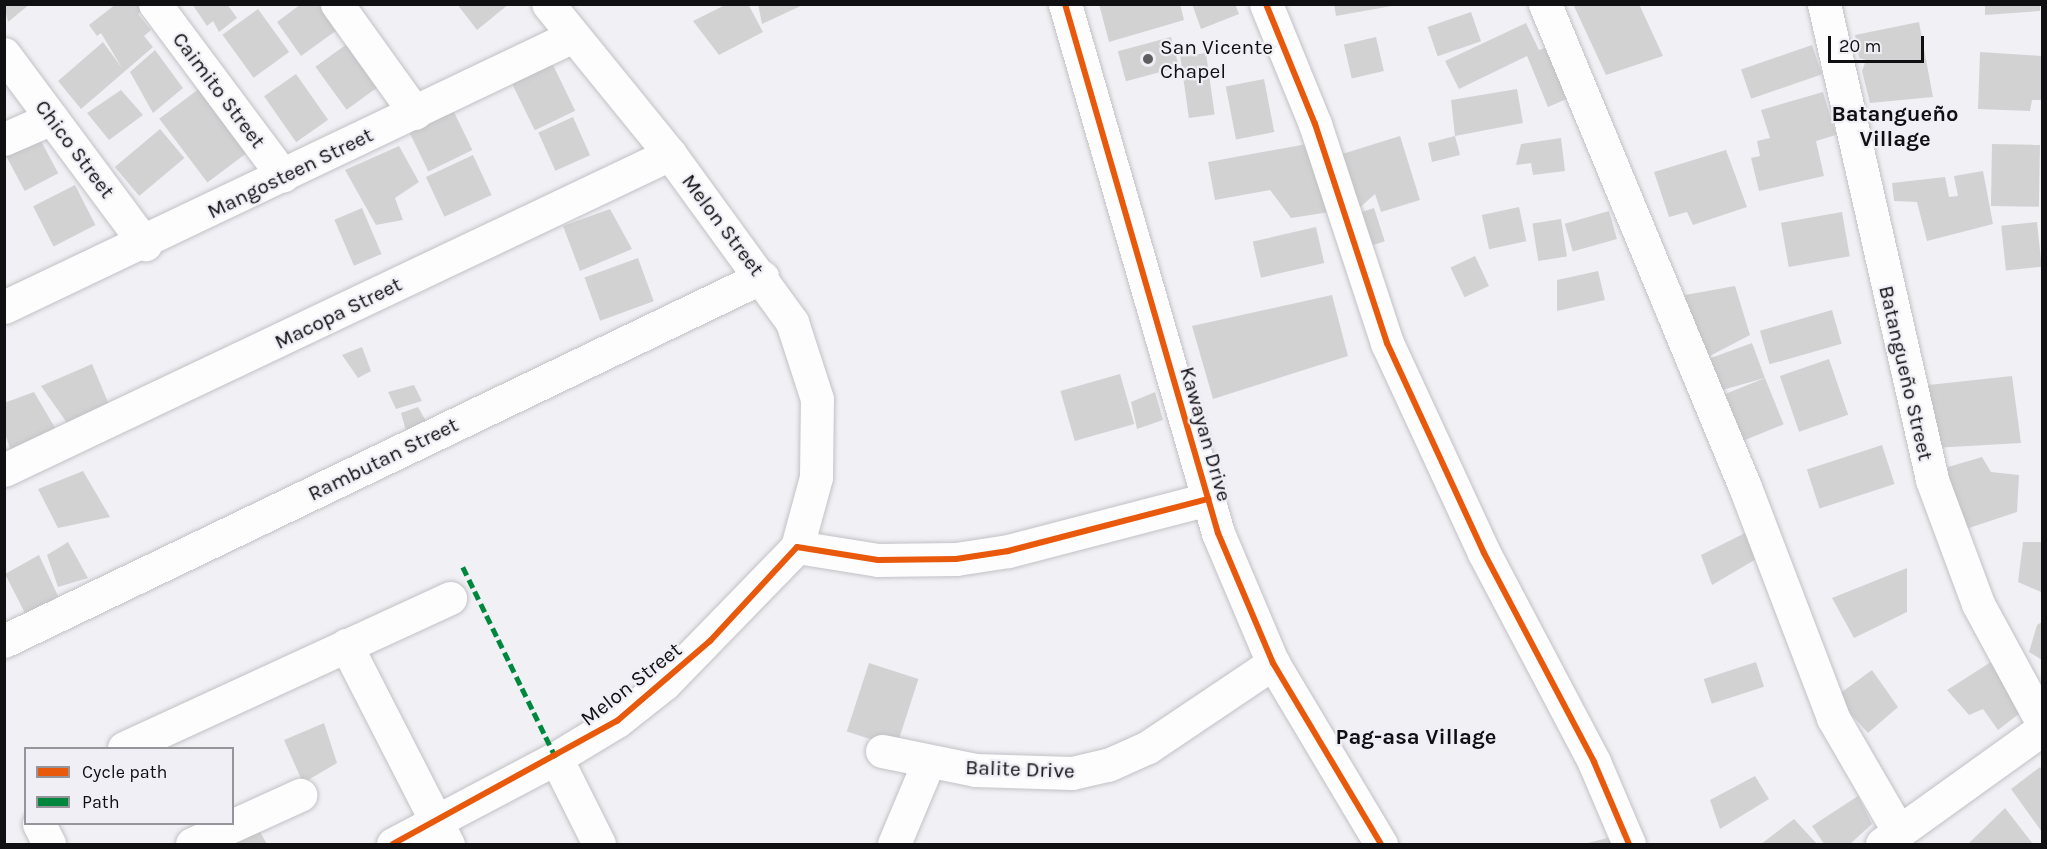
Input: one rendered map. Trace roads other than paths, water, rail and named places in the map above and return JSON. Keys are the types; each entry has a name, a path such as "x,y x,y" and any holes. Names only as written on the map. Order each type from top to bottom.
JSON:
{"street":[{"name":"Caimito Street","path":"155,4 283,177"},
{"path":"337,4 415,113"},
{"name":"Melon Street","path":"393,844 441,833 617,721 664,684 797,547 816,477 819,437 809,363 792,322 762,277 670,154 548,4"},
{"name":"Kawayan Drive","path":"1065,4 1208,499 1272,663 1381,844"},
{"path":"1266,4 1315,124 1387,343 1484,553 1594,762 1629,844"},
{"path":"1545,4 1746,487 1833,718 1890,838 2043,729"},
{"name":"Batangueño Street","path":"1824,4 1932,480 1978,604 2043,722"},
{"name":"Mangosteen Street","path":"4,307 145,244 573,36"},
{"name":"Chico Street","path":"4,54 145,244"},
{"path":"4,139 52,118"},
{"name":"Macopa Street","path":"4,470 670,154"},
{"name":"Rambutan Street","path":"4,641 762,277"},
{"path":"797,547 878,560 956,559 1008,551 1208,499"},
{"path":"126,747 450,598"},
{"path":"346,645 441,833"},
{"name":"Balite Drive","path":"882,751 928,763 1024,773 1072,773 1108,765 1148,747 1272,663"},
{"path":"556,758 599,844"},
{"path":"894,844 928,763"},
{"path":"234,825 300,795"},
{"path":"40,825 49,844"},
{"path":"192,844 234,825"}],"place":[{"name":"San Vicente Chapel","path":"1148,59"}],"district":[{"name":"Batangueño Village","path":"1895,126"},
{"name":"Pag-asa Village","path":"1416,738"}]}
